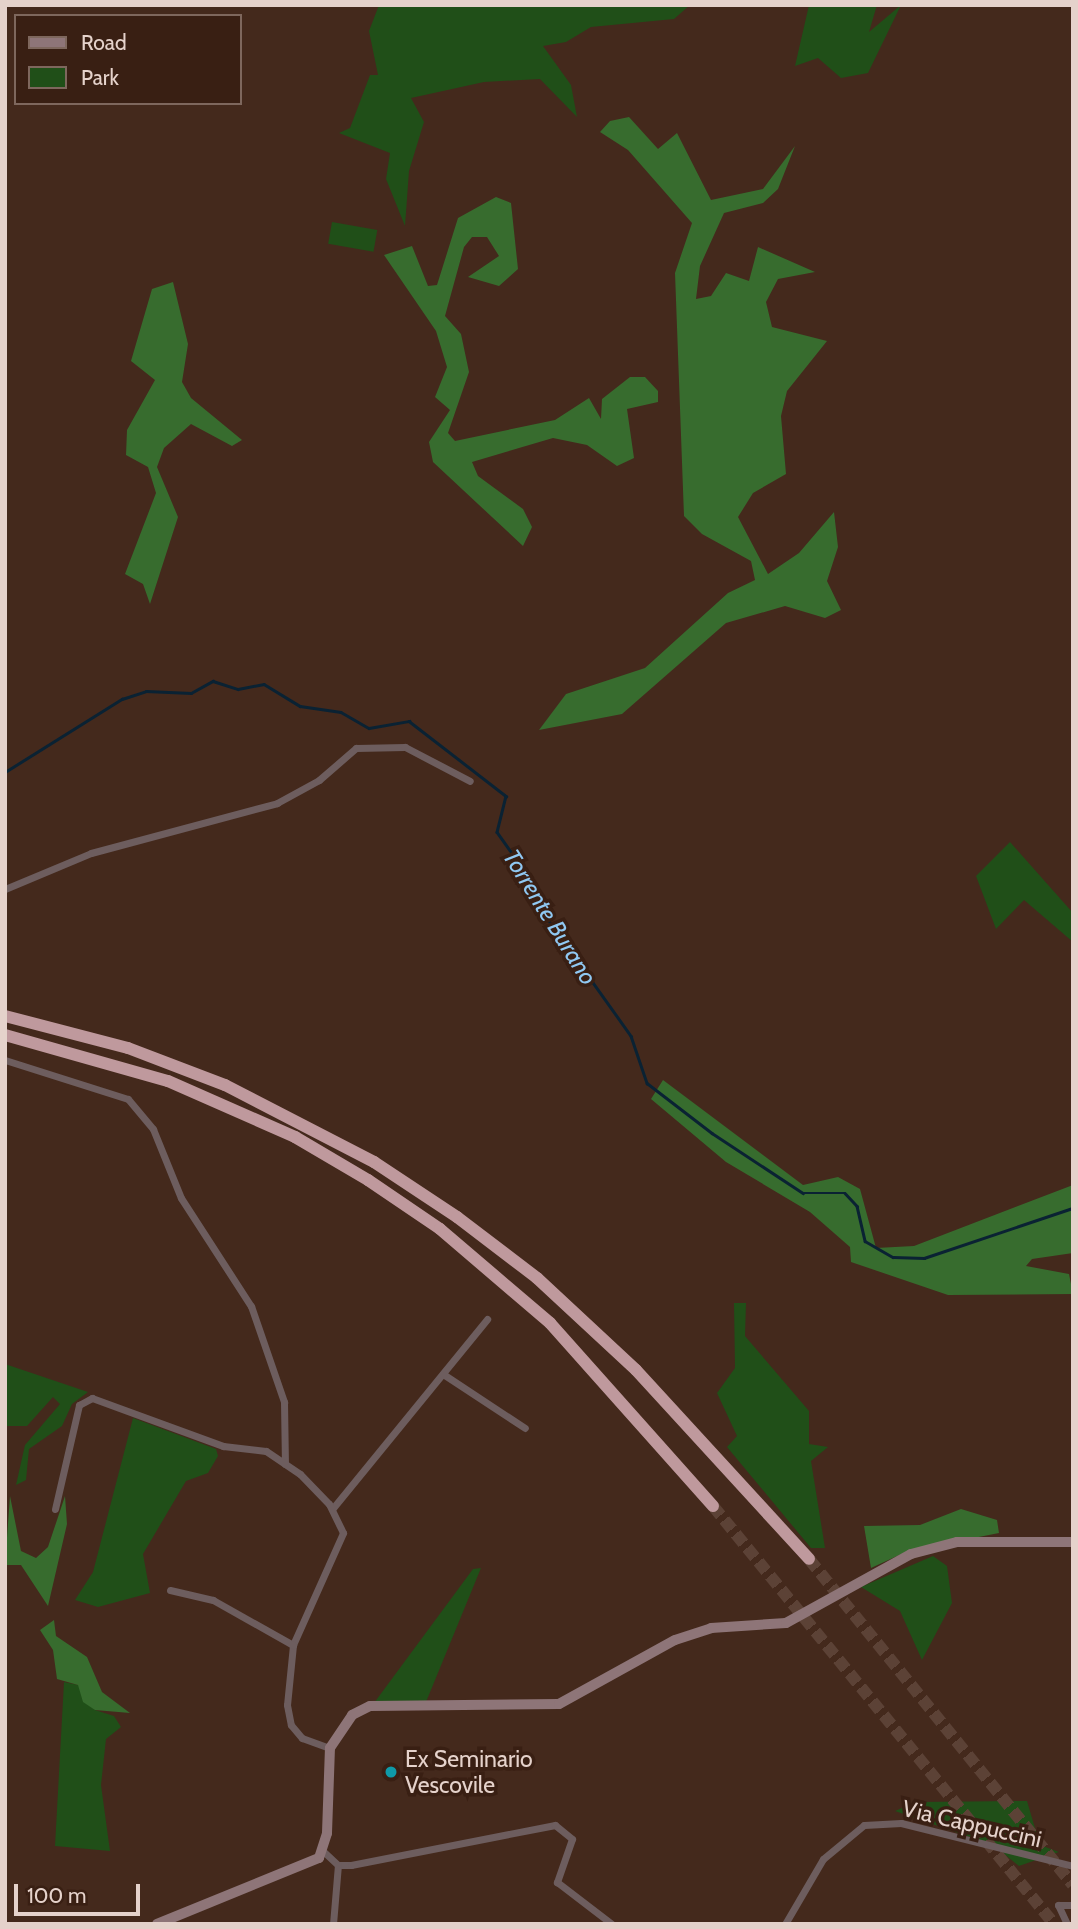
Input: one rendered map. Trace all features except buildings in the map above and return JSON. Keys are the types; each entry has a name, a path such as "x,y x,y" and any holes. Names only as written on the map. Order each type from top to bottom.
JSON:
{"highway":[{"path":"5,1016 117,1045 225,1085 374,1162 457,1217 537,1278 636,1370 809,1559"},
{"path":"5,1035 168,1081 295,1137 368,1180 440,1229 550,1323 713,1506"}],"main road":[{"path":"157,1924 295,1870 324,1852 330,1748 352,1715 370,1706 491,1707 559,1703 675,1640 711,1628 786,1623 911,1554 957,1542 1073,1542"}],"street":[{"path":"5,889 91,853 277,803 319,780 356,748 405,747 470,781"},
{"path":"5,1059 128,1099 153,1129 181,1198 251,1306 284,1402 285,1464"},
{"path":"333,1508 487,1319"},
{"path":"443,1374 525,1428"},
{"path":"55,1509 79,1405 92,1398 223,1446 266,1451 285,1464 333,1508 343,1525 341,1542 293,1645 291,1725 302,1738 330,1748"},
{"path":"170,1590 214,1600 293,1645"},
{"name":"Via Cappuccini","path":"785,1924 823,1859 864,1825 901,1823 1073,1866"},
{"path":"324,1852 338,1865 414,1856 482,1838 515,1838 555,1825 572,1839 558,1882 612,1924"},
{"path":"333,1924 338,1865"},
{"path":"1067,1924 1058,1905 1073,1905"}],"green space":[{"path":"379,5 690,5 674,19 591,27 566,42 543,46 571,85 577,117 540,79 484,82 411,98 424,122 409,171 405,226 386,179 390,153 339,133 350,128 370,75 378,75 369,31"},
{"path":"809,5 877,5 869,32 901,5 868,73 841,78 818,58 795,66"},
{"path":"629,117 658,149 677,133 711,200 763,189 795,146 778,189 763,203 724,213 700,266 696,299 711,296 726,273 749,281 758,247 815,272 778,279 766,302 772,327 827,341 787,391 781,416 786,474 753,493 738,517 768,574 799,553 834,512 838,547 827,581 841,610 825,618 785,606 726,623 622,714 539,730 566,694 645,668 728,593 755,580 751,561 702,534 684,516 675,273 692,223 628,150 600,132 610,121"},
{"path":"496,197 511,203 518,269 499,286 468,277 499,256 487,237 472,237 464,247 445,316 461,334 469,372 448,433 455,441 555,420 589,398 601,419 602,399 630,377 645,377 658,391 658,402 627,409 634,458 617,466 587,445 553,438 472,462 478,476 523,509 532,527 523,546 433,462 429,442 450,410 435,397 447,367 436,331 384,255 412,246 428,286 437,285 458,218"},
{"path":"332,222 377,230 373,252 328,244"},
{"path":"173,282 188,344 182,382 191,398 242,440 232,446 191,424 164,448 157,467 178,517 150,604 143,584 125,574 156,493 148,467 126,455 127,430 155,380 131,361 152,289"},
{"path":"1010,842 1073,913 1073,942 1024,900 996,929 976,876"},
{"path":"663,1080 803,1185 838,1177 860,1189 876,1248 914,1246 1073,1185 1073,1253 1032,1259 1026,1266 1069,1274 1073,1294 948,1295 851,1262 850,1247 810,1212 726,1162 651,1099"},
{"path":"734,1303 746,1303 745,1336 809,1411 809,1444 828,1447 811,1461 825,1548 811,1548 727,1447 737,1436 717,1393 735,1368"},
{"path":"5,1364 88,1392 72,1404 62,1426 29,1449 26,1480 16,1485 25,1445 60,1404 53,1397 27,1426 5,1426"},
{"path":"133,1418 216,1449 218,1456 208,1473 186,1481 143,1554 150,1593 98,1607 75,1600 93,1572"},
{"path":"10,1496 21,1551 36,1558 48,1547 65,1496 67,1524 48,1606 21,1565 5,1565"},
{"path":"961,1509 997,1520 999,1533 908,1551 871,1568 864,1526 920,1525"},
{"path":"933,1556 947,1566 952,1603 922,1660 900,1611 861,1587"},
{"path":"481,1568 426,1702 374,1703 473,1569"},
{"path":"54,1620 56,1636 87,1657 102,1692 130,1713 95,1710 83,1702 78,1685 57,1679 53,1650 40,1630"},
{"path":"64,1682 78,1685 95,1710 114,1716 121,1727 106,1739 101,1785 110,1851 55,1846"},
{"path":"1027,1801 1040,1845 1059,1852 1019,1866 993,1845 895,1811 916,1802"}],"waterway":[{"name":"Torrente Burano","path":"5,772 122,699 146,691 191,693 213,681 238,689 264,684 300,706 341,712 369,728 409,721 506,796 497,832 527,874 532,897 631,1036 647,1083 712,1133 803,1193 845,1193 857,1206 865,1241 893,1257 924,1258 1073,1208"}],"tunnel":[{"path":"713,1506 1054,1924"},
{"path":"809,1559 1073,1885"}],"place":[{"name":"Ex Seminario Vescovile","path":"391,1772"}]}
